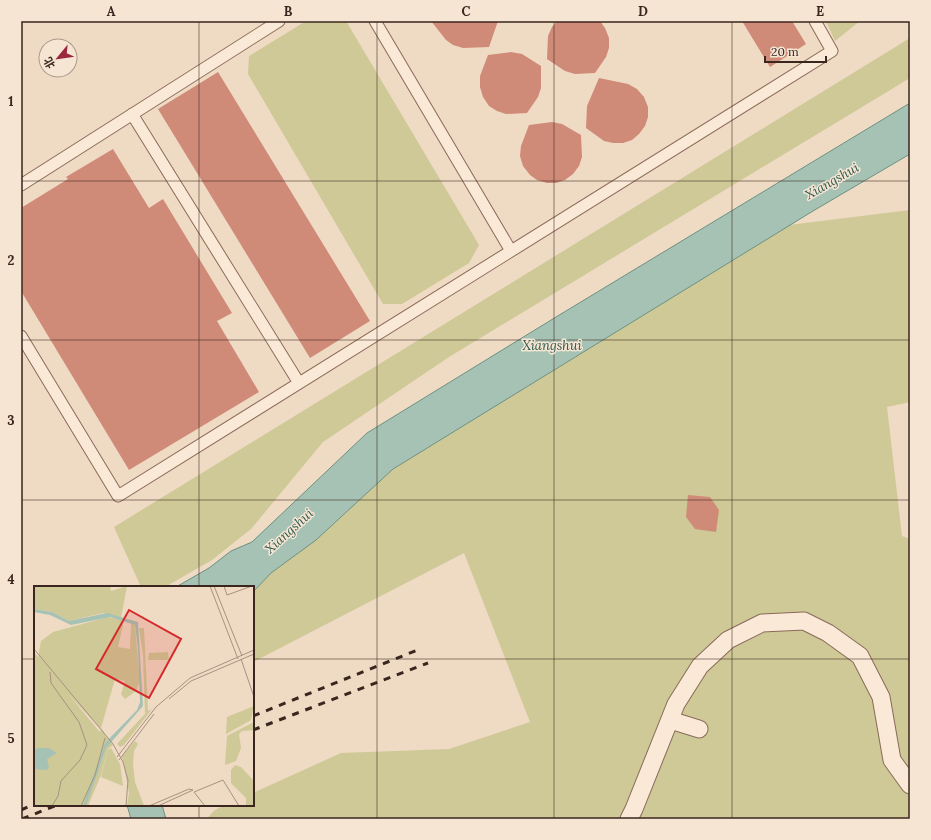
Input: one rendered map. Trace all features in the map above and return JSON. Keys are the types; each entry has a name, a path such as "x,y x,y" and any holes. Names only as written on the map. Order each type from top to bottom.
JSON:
{"street":[{"path":"628,819 634,809 676,704 700,666 728,640 762,623 804,621 828,633 860,656 882,697 892,760 910,785"},
{"path":"670,720 699,729"}],"lane":[{"path":"21,185 279,21"},
{"path":"375,21 511,251"},
{"path":"21,336 118,496 832,51 814,21"},
{"path":"132,114 299,383"}],"shaded area":[{"path":"306,21 346,21 479,245 469,263 402,304 383,304 248,74 249,56"},
{"path":"826,21 860,21 835,41"},
{"path":"910,38 910,78 449,357 323,442 251,529 212,560 167,586 141,586 114,527"},
{"path":"910,210 910,402 887,407 902,536 910,539 910,819 207,819 217,809 224,806 254,806 254,793 341,753 449,749 530,722 464,553 254,661 254,591 271,573 316,540 393,469 789,225"}],"water":[{"name":"Xiangshui","path":"910,103 910,154 813,211 393,469 316,540 271,573 254,591 254,586 178,586 209,568 231,551 252,542 367,433"},
{"path":"127,806 162,806 166,819 131,819"}],"building":[{"path":"431,21 498,21 489,47 463,48 453,45 446,40"},
{"path":"557,21 600,21 609,38 609,48 606,57 595,73 575,74 565,71 547,59 548,36 552,27"},
{"path":"742,21 792,21 806,44 770,67"},
{"path":"511,52 522,54 541,66 541,88 538,97 527,113 506,114 497,111 489,106 483,97 480,87 480,76 488,55"},
{"path":"218,72 370,321 310,358 158,109"},
{"path":"599,78 628,84 637,89 644,97 648,107 648,117 645,126 632,140 623,143 604,141 586,128 587,106"},
{"path":"552,122 562,124 581,135 582,157 579,166 573,174 565,180 556,183 547,183 537,180 530,175 523,166 520,156 521,146 529,125"},
{"path":"113,149 149,208 163,199 232,313 217,321 259,392 129,470 21,291 21,208 68,179 66,177"},
{"path":"688,495 710,497 719,510 716,532 695,529 686,517"}],"railway":[{"path":"254,716 420,649"},
{"path":"254,730 428,663"},
{"path":"21,810 34,804"},
{"path":"22,819 54,806"}]}
